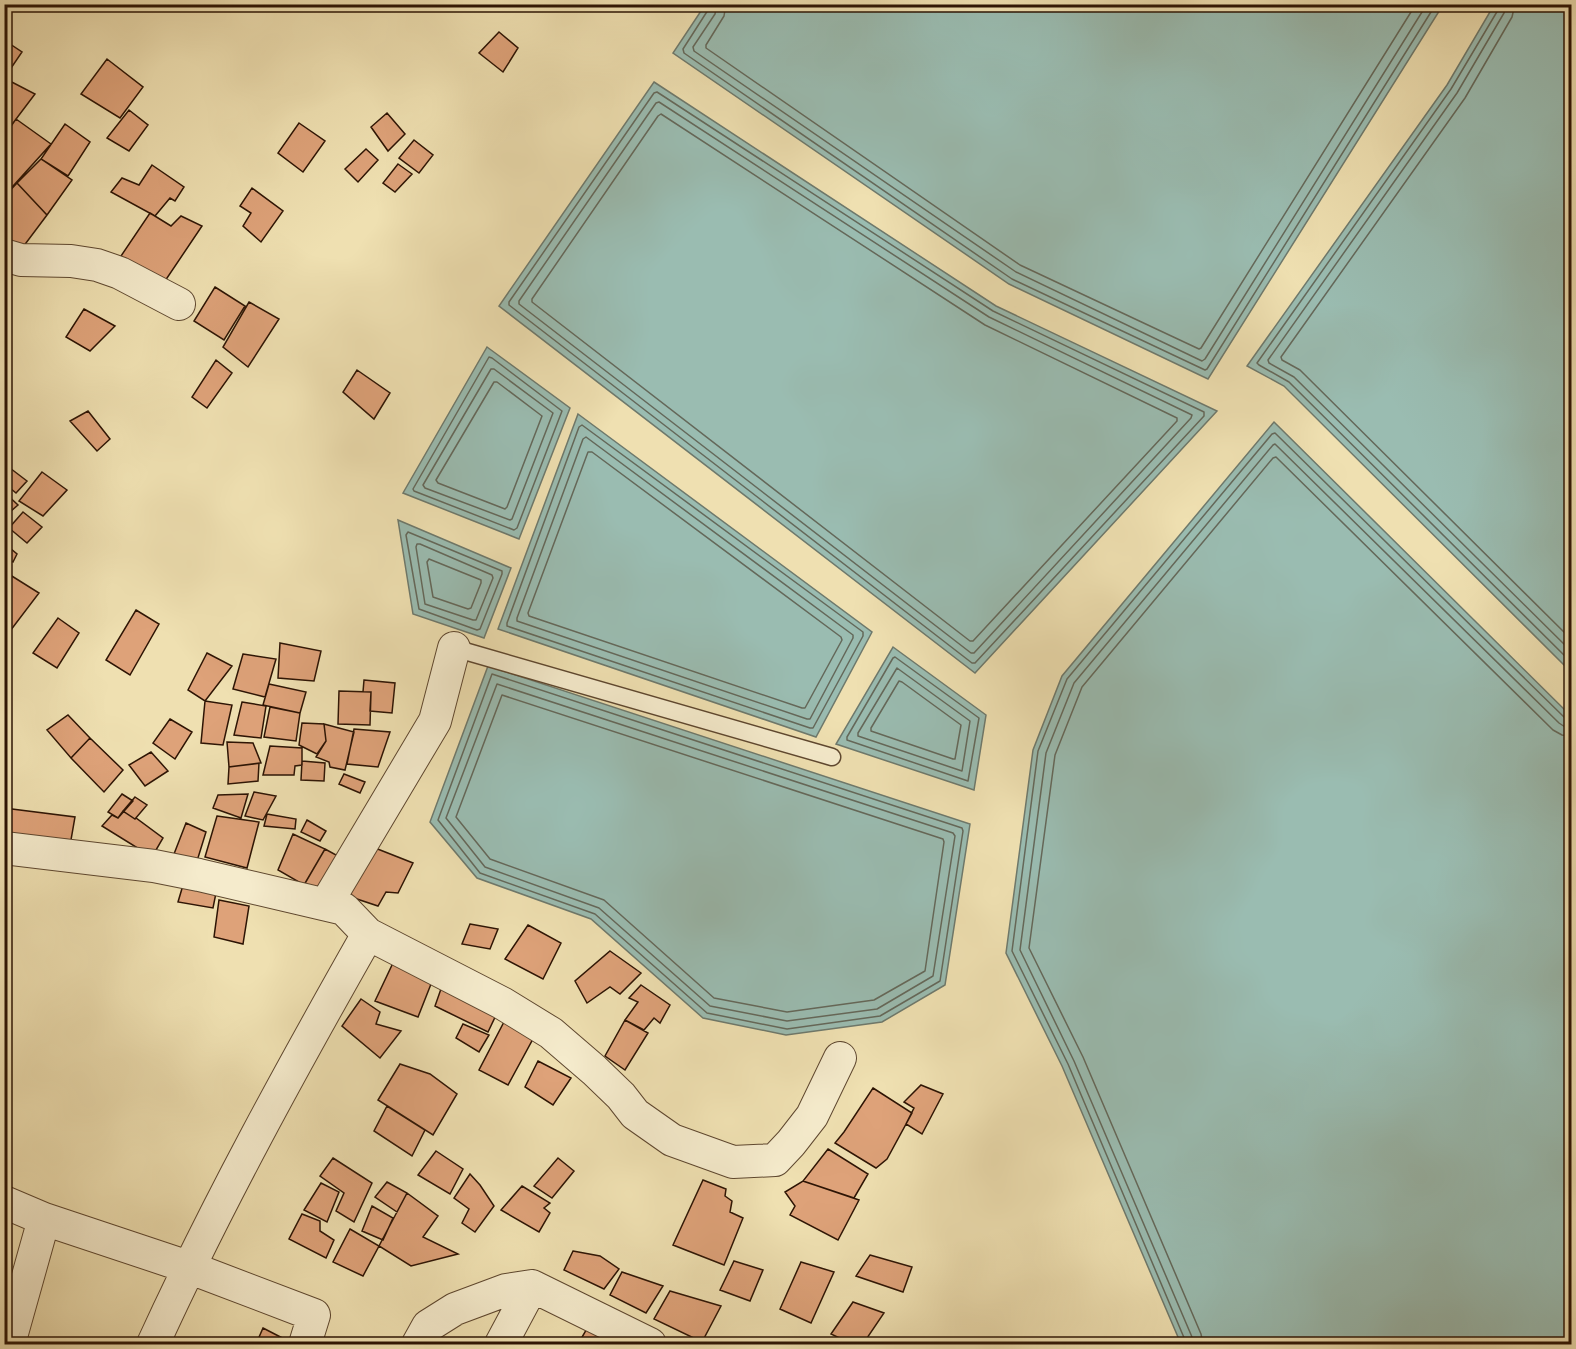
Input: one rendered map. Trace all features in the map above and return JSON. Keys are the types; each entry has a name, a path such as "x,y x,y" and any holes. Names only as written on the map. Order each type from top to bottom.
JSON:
{"street":[{"path":"4,255 21,260 96,264 120,273 179,304"},
{"path":"326,904 435,721 454,648"},
{"path":"4,848 154,866 344,909 368,934 502,1004 551,1034 594,1070 621,1096 635,1114 672,1140 733,1162 775,1160 792,1143 812,1116 840,1058"},
{"path":"153,1344 188,1267 323,1012 368,934"},
{"path":"4,1202 44,1219 188,1267 314,1315 304,1344"},
{"path":"9,1344 44,1219"},
{"path":"501,1344 532,1286"},
{"path":"418,1344 428,1326 455,1309 506,1290 532,1286 636,1341"}],"lane":[{"path":"454,648 832,757"}],"water":[{"path":"705,5 1443,5 1208,379 1009,284 673,53"},
{"path":"1494,5 1571,5 1571,672 1284,386 1247,366 1447,85"},
{"path":"654,82 996,306 1217,411 975,673 499,306"},
{"path":"487,347 570,408 519,539 403,493"},
{"path":"578,414 872,632 816,737 498,629"},
{"path":"1274,422 1571,716 1571,1344 1181,1344 1062,1066 1006,953 1033,750 1062,676"},
{"path":"398,520 511,568 484,638 413,614"},
{"path":"893,647 986,715 974,790 836,744"},
{"path":"488,666 970,824 945,985 882,1022 786,1035 703,1018 591,919 477,878 430,822"}],"building":[{"path":"499,32 518,48 503,72 479,53"},
{"path":"4,40 22,52 5,77 4,77"},
{"path":"107,59 143,87 120,118 81,94"},
{"path":"4,78 35,94 4,135"},
{"path":"129,110 148,125 129,151 107,138"},
{"path":"387,113 405,134 388,151 371,127"},
{"path":"16,119 51,144 4,196 4,136"},
{"path":"299,123 325,141 303,172 278,153"},
{"path":"65,124 90,142 68,176 41,159"},
{"path":"414,140 433,155 419,173 399,158"},
{"path":"366,149 378,160 358,182 345,169"},
{"path":"41,159 72,180 47,215 17,183"},
{"path":"398,164 412,174 395,192 383,183"},
{"path":"152,165 184,187 175,201 170,198 155,216 111,192 122,178 139,185"},
{"path":"17,183 47,215 17,255 4,247 4,197"},
{"path":"252,188 283,211 261,242 243,226 251,213 240,206"},
{"path":"150,213 171,226 181,216 202,226 163,284 119,259"},
{"path":"215,287 245,306 224,340 194,321"},
{"path":"249,302 279,319 248,367 223,347"},
{"path":"84,309 115,326 90,351 66,337"},
{"path":"216,360 232,373 207,408 192,397"},
{"path":"357,370 390,393 374,419 343,392"},
{"path":"88,411 110,439 97,451 70,421"},
{"path":"6,465 27,481 16,493 4,483"},
{"path":"42,472 67,490 43,516 19,501"},
{"path":"4,492 18,505 4,517"},
{"path":"23,512 42,527 27,543 9,528"},
{"path":"4,543 17,554 13,562 4,557"},
{"path":"7,573 39,593 4,639 4,576"},
{"path":"136,610 159,624 130,675 106,660"},
{"path":"58,618 79,633 57,668 33,653"},
{"path":"280,643 321,651 314,681 278,678"},
{"path":"207,653 232,666 205,701 188,690"},
{"path":"243,654 276,659 265,697 233,689"},
{"path":"364,680 395,683 392,713 370,711 371,692 363,692"},
{"path":"269,684 306,692 300,713 263,705"},
{"path":"339,691 371,692 370,725 338,724"},
{"path":"205,701 232,705 223,745 201,743"},
{"path":"242,702 266,706 261,738 234,735"},
{"path":"270,707 300,713 296,741 264,737"},
{"path":"68,715 90,738 71,758 47,730"},
{"path":"170,719 192,732 175,759 153,743"},
{"path":"302,723 324,724 326,741 317,754 299,745"},
{"path":"324,724 354,732 345,770 330,767 329,762 316,757 326,741"},
{"path":"354,729 390,732 378,767 347,764"},
{"path":"90,738 123,770 104,792 71,758"},
{"path":"227,742 253,743 261,763 229,767"},
{"path":"270,746 302,748 302,765 295,766 294,775 263,775"},
{"path":"151,752 168,771 145,786 129,765"},
{"path":"302,761 325,763 324,781 301,780"},
{"path":"259,763 258,781 228,784 229,767"},
{"path":"344,774 365,782 360,793 339,784"},
{"path":"254,792 276,796 263,820 245,816"},
{"path":"122,794 133,801 118,818 108,812"},
{"path":"248,794 241,818 213,808 218,795"},
{"path":"135,797 147,805 135,819 123,811"},
{"path":"4,808 75,817 71,840 4,834"},
{"path":"123,811 163,838 152,857 102,826 112,815 118,818"},
{"path":"267,814 296,819 295,829 264,826"},
{"path":"217,816 259,822 247,868 205,857"},
{"path":"307,820 326,831 320,841 301,832"},
{"path":"186,823 206,832 197,861 174,854"},
{"path":"293,834 325,849 304,885 278,870"},
{"path":"370,846 413,863 398,893 386,892 378,906 342,894"},
{"path":"325,849 338,856 320,894 304,885"},
{"path":"186,875 218,883 213,908 178,902"},
{"path":"219,900 249,906 243,944 214,937"},
{"path":"470,924 498,929 490,949 462,944"},
{"path":"528,925 561,943 543,979 505,959"},
{"path":"610,951 641,973 620,994 610,987 587,1003 575,981"},
{"path":"393,963 433,979 418,1017 375,1001"},
{"path":"641,985 670,1005 660,1023 654,1018 644,1030 625,1020 638,1002 629,998"},
{"path":"442,986 498,1011 488,1032 435,1006"},
{"path":"361,999 380,1012 376,1024 401,1031 380,1058 342,1026"},
{"path":"505,1020 534,1037 508,1085 479,1070"},
{"path":"625,1020 648,1033 625,1070 605,1056"},
{"path":"463,1024 489,1035 479,1052 456,1038"},
{"path":"538,1061 571,1078 553,1105 525,1087"},
{"path":"400,1064 430,1074 457,1094 433,1135 378,1100"},
{"path":"921,1085 943,1094 922,1134 906,1124 914,1108 904,1102"},
{"path":"873,1088 912,1113 887,1159 876,1168 835,1143"},
{"path":"387,1106 425,1130 412,1156 374,1131"},
{"path":"828,1149 868,1174 854,1198 803,1181"},
{"path":"436,1151 463,1169 450,1194 418,1175"},
{"path":"333,1158 372,1183 354,1222 336,1211 344,1193 320,1176"},
{"path":"558,1158 574,1171 552,1198 534,1186"},
{"path":"470,1174 494,1206 475,1232 462,1223 469,1209 454,1198"},
{"path":"703,1180 726,1189 725,1196 732,1201 730,1212 743,1218 724,1265 673,1245"},
{"path":"803,1181 859,1200 838,1240 790,1215 795,1206 785,1192"},
{"path":"387,1182 407,1193 397,1212 375,1197"},
{"path":"321,1183 339,1192 327,1222 304,1210"},
{"path":"522,1186 550,1203 544,1208 550,1213 539,1232 501,1210"},
{"path":"407,1193 438,1216 423,1237 458,1254 411,1266 379,1246"},
{"path":"372,1206 393,1218 383,1240 362,1231"},
{"path":"302,1214 320,1221 320,1231 334,1240 326,1258 289,1239"},
{"path":"350,1229 379,1246 363,1276 333,1262"},
{"path":"573,1251 600,1256 619,1269 604,1289 564,1270"},
{"path":"870,1255 912,1267 903,1292 856,1276"},
{"path":"734,1261 763,1270 750,1301 720,1290"},
{"path":"801,1262 834,1272 811,1323 780,1309"},
{"path":"622,1272 663,1286 646,1313 610,1295"},
{"path":"670,1291 721,1306 702,1342 654,1319"},
{"path":"853,1302 884,1313 863,1344 852,1344 831,1334"},
{"path":"589,1325 614,1344 578,1344"},
{"path":"263,1328 294,1344 256,1344"},
{"path":"80,1340 95,1344 79,1344"}]}
